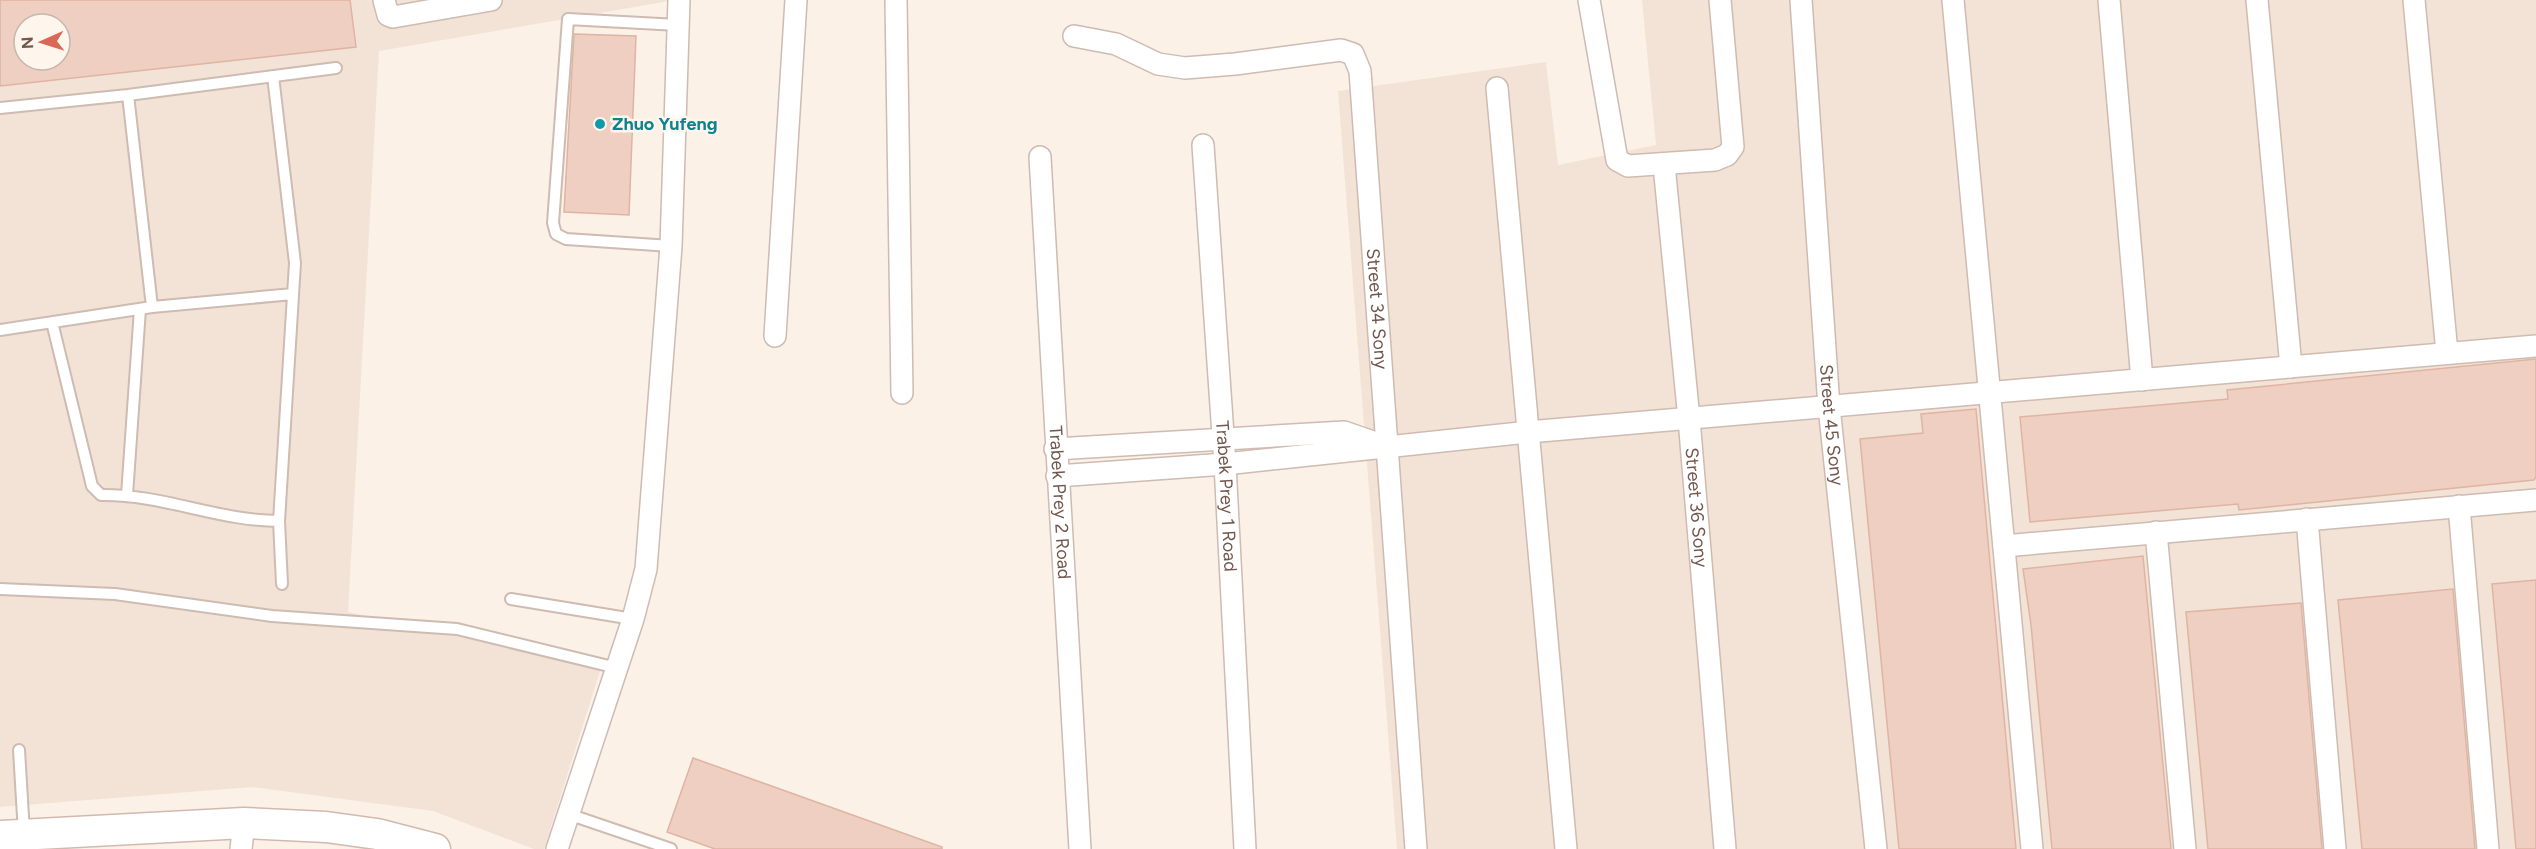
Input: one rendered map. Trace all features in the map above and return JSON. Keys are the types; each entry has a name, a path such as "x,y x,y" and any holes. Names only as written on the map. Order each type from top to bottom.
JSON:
{"street":[{"path":"384,0 388,15 393,18 491,0"},
{"path":"557,849 633,620 645,569 671,246 679,0"},
{"path":"775,336 796,0"},
{"path":"896,0 902,393"},
{"path":"1588,0 1617,160 1628,166 1715,160 1727,155 1733,147 1720,0"},
{"name":"Street 45 Sony","path":"1802,0 1828,407 1876,849"},
{"path":"1953,0 2032,849"},
{"path":"2109,0 2142,380"},
{"path":"2257,0 2291,367"},
{"path":"2414,0 2447,353"},
{"name":"Street 34 Sony","path":"1074,36 1116,44 1158,64 1185,68 1341,50 1353,54 1360,71 1385,446 1416,849"},
{"path":"1497,88 1566,849"},
{"name":"Trabek Prey 1 Road","path":"1203,145 1226,464 1245,849"},
{"name":"Trabek Prey 2 Road","path":"1040,157 1055,449 1080,849"},
{"name":"Street 36 Sony","path":"1664,165 1689,419 1725,849"},
{"path":"1057,476 1226,464 1528,432 2536,346"},
{"path":"1055,449 1344,432 1385,446"},
{"path":"2004,546 2536,500"},
{"path":"2459,506 2488,849"},
{"path":"2307,519 2335,849"},
{"path":"2156,532 2185,849"},
{"path":"12,835 242,836 326,827 377,834 435,849"}],"lane":[{"path":"671,246 566,239 556,234 553,223 567,19 678,26"},
{"path":"0,108 128,95 336,68"},
{"path":"273,76 295,263 279,520 282,584"},
{"path":"128,95 152,307"},
{"path":"0,330 152,307 293,294"},
{"path":"127,495 140,309"},
{"path":"52,322 92,486 101,495 127,495 252,521 279,520"},
{"path":"0,590 115,594 272,616 457,629 617,668"},
{"path":"511,599 633,620"},
{"path":"12,835 19,750"},
{"path":"568,814 671,849"}],"shaded area":[{"path":"330,0 675,0 379,51 348,612 601,668 544,849 534,849 433,811 252,787 0,807 0,63 12,62 12,72 72,72 72,57"},
{"path":"1642,0 2536,0 2536,849 1397,849 1338,91 1546,62 1558,165 1656,145"}],"building":[{"path":"0,0 350,0 356,47 0,86"},
{"name":"Zhuo Yufeng","path":"574,34 636,36 629,215 564,212"},
{"path":"2536,359 2536,477 2534,480 2239,510 2238,504 2030,522 2020,417 2228,399 2227,390"},
{"path":"1976,409 2016,849 1899,849 1860,439 1923,433 1921,414"},
{"path":"2143,556 2171,849 2052,849 2031,625 2023,569"},
{"path":"2536,580 2536,849 2516,849 2492,584"},
{"path":"2453,589 2475,849 2362,849 2338,600"},
{"path":"2301,603 2322,849 2208,849 2186,612"},
{"path":"693,758 942,847 942,849 715,849 667,832"}],"place":[{"name":"Zhuo Yufeng","path":"600,124"}]}
